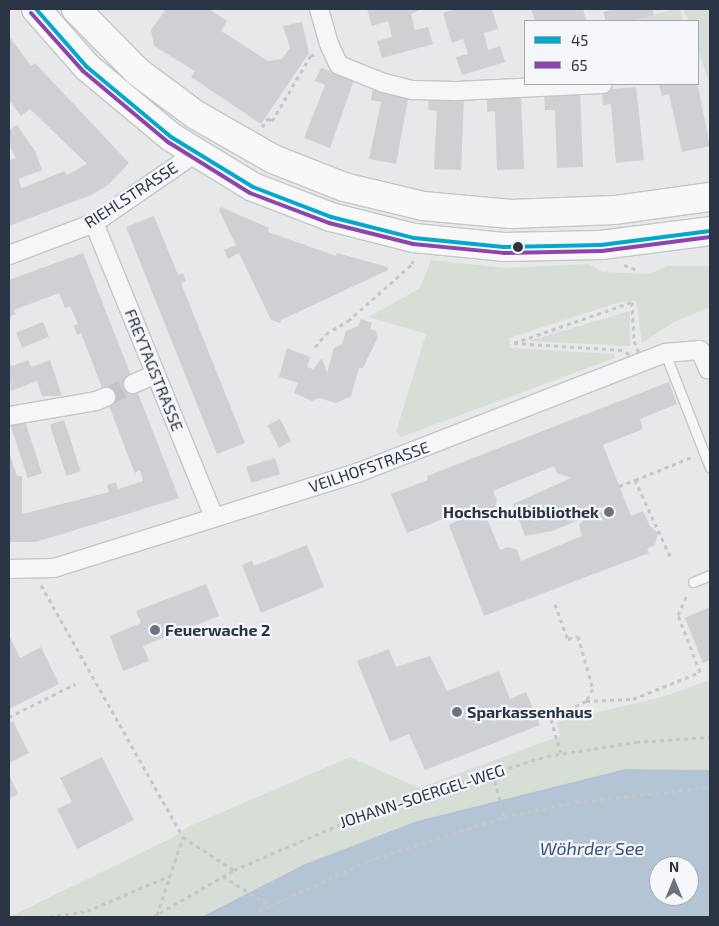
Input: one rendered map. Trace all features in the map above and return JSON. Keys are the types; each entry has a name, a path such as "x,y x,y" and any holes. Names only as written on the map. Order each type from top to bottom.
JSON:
{"main road":[{"path":"36,9 104,83 194,154 283,200 346,222 414,238 478,246 552,247 620,243 710,230"},
{"path":"76,9 117,52 159,89 234,138 288,165 344,187 391,200 481,213 580,213 710,197"},
{"path":"194,154 224,154 252,163 288,165"}],"street":[{"path":"320,9 332,51 339,65 358,74 413,90 455,92 584,85"},
{"name":"RIEHLSTRASSE","path":"9,254 94,223 194,154"},
{"name":"FREYTAGSTRASSE","path":"94,223 214,517"},
{"name":"VEILHOFSTRASSE","path":"9,569 33,570 54,568 357,473 665,353 700,350 708,369 710,368"},
{"path":"133,384 155,374"},
{"path":"9,416 96,402 106,397"}],"lane":[{"path":"665,353 710,468"},
{"path":"693,582 710,575"}],"path":[{"path":"259,131 268,118 272,121 311,55 332,51"},
{"path":"315,347 326,334 348,321 412,264 414,238"},
{"path":"636,344 632,302 514,343 622,350 643,362"},
{"path":"619,486 704,452"},
{"path":"635,480 670,556"},
{"path":"33,570 57,620 182,837 234,870"},
{"path":"561,753 551,719 586,701 633,699 700,672 678,615 693,582"},
{"path":"555,604 568,639 578,636 587,658 593,688 586,701"},
{"path":"9,716 75,684"},
{"name":"JOHANN-SOERGEL-WEG","path":"155,916 234,870 371,810 561,753 636,742 710,736"},
{"path":"493,773 504,818"},
{"path":"260,911 368,860 504,818 576,802 710,787"},
{"path":"155,916 182,837"},
{"path":"49,917 87,911 170,876"},
{"path":"223,876 270,906"}],"shaded area":[{"path":"680,9 683,20 635,20"},
{"path":"684,9 710,9 710,86 699,52 699,20 688,20"},
{"path":"431,260 506,268 588,264 603,272 649,274 668,266 710,266 710,311 708,308 674,322 642,343 636,301 620,302 509,338 510,348 614,354 615,358 401,437 396,432 426,334 369,317 420,288"},
{"path":"630,311 630,346 528,341"},
{"path":"710,680 710,770 625,769 417,821 305,864 201,917 9,917 172,838 188,827 350,757 419,788 560,736 557,722 662,697"}],"water":[{"name":"Wöhrder See","path":"625,769 710,770 710,917 201,917 305,864 417,821"}],"building":[{"path":"166,9 209,9 227,21 221,31 268,61 282,59 290,48 283,26 302,22 309,53 261,124 191,77 195,71 154,46 151,30"},
{"path":"367,9 422,9 411,14 415,30 428,27 433,44 382,58 377,41 392,37 388,21 372,26"},
{"path":"455,9 492,9 498,29 484,33 488,50 500,46 505,62 462,75 456,57 468,54 463,39 452,43 443,13"},
{"path":"531,9 583,9 586,20 535,20"},
{"path":"615,9 652,9 654,15 635,20 606,20 603,12"},
{"path":"9,36 31,66 35,63 129,163 108,185 91,195 9,226 9,160 16,158 9,145 9,130 17,125 35,151 42,170 18,179 22,188 65,171 67,175 87,164 30,109 21,116 9,100"},
{"path":"321,68 354,80 330,148 304,138 325,85 315,81"},
{"path":"659,85 696,85 698,87 710,146 682,152 669,94 662,96"},
{"path":"373,87 409,94 396,164 369,159 381,102 371,100"},
{"path":"636,87 644,160 616,163 611,104 603,105 602,90"},
{"path":"580,94 583,167 557,168 555,110 545,110 544,96"},
{"path":"429,96 464,98 461,170 434,169 437,111 428,110"},
{"path":"521,96 524,169 497,170 495,111 487,112 487,98"},
{"path":"221,207 269,228 268,232 336,256 337,253 388,267 388,270 281,320 280,323 271,320 239,253 228,259 224,250 236,245 219,210"},
{"path":"154,216 178,275 183,273 186,281 181,283 245,443 217,454 126,227"},
{"path":"83,253 179,498 36,542 9,542 9,452 17,476 22,476 22,514 109,492 107,485 116,482 118,489 143,481 140,470 135,473 132,466 81,333 77,335 74,326 78,324 70,306 65,308 59,293 14,310 16,314 9,317 9,280"},
{"path":"361,319 372,323 370,329 376,331 378,337 363,368 359,368 351,396 336,403 319,398 312,401 294,393 298,383 279,377 287,348 310,357 307,367 313,369 322,358 327,373 334,348 342,344 346,331 358,326"},
{"path":"43,322 49,337 22,348 16,333"},
{"path":"28,360 31,367 50,360 62,396 42,396 37,381 11,391 9,363 12,366"},
{"path":"669,382 677,404 640,419 643,429 603,445 631,516 643,511 650,526 658,533 655,545 647,549 649,553 484,616 449,525 459,520 456,514 407,533 391,494 428,480 427,476","holes":["554,466 557,473 571,478 513,504 525,536 552,531 587,517 579,525 582,536 521,561 517,550 509,547 500,550 485,514 494,510 497,500 493,491"]},
{"path":"280,419 291,441 279,448 268,425"},
{"path":"64,420 81,471 66,476 50,425"},
{"path":"25,421 42,473 28,478 11,426"},
{"path":"275,458 280,474 251,483 246,467"},
{"path":"307,545 324,587 261,613 242,565 252,561 254,566"},
{"name":"Feuerwache 2","path":"206,584 219,616 143,646 149,661 123,671 110,636 141,623 136,611"},
{"path":"710,607 710,660 703,663 685,618"},
{"path":"9,635 20,658 41,647 59,684 9,709"},
{"name":"Sparkassenhaus","path":"389,649 396,667 430,656 447,691 499,671 510,699 526,692 540,725 425,770 409,734 390,742 357,661"},
{"path":"13,721 29,753 9,763 9,723"},
{"path":"102,757 134,820 77,849 57,809 72,802 60,778"},
{"path":"9,775 18,794 9,799"}],"tunnel":[{"path":"106,397 133,384"}],"transit line":[{"name":"45","path":"36,9 87,67 171,137 253,187 331,217 414,238 504,247 601,245 710,231"},
{"name":"65","path":"31,13 83,71 168,142 250,193 329,223 413,244 504,253 602,251 710,237"}],"place":[{"name":"Hochschulbibliothek","path":"609,512"},
{"name":"Feuerwache 2","path":"155,630"},
{"name":"Sparkassenhaus","path":"457,712"}]}
